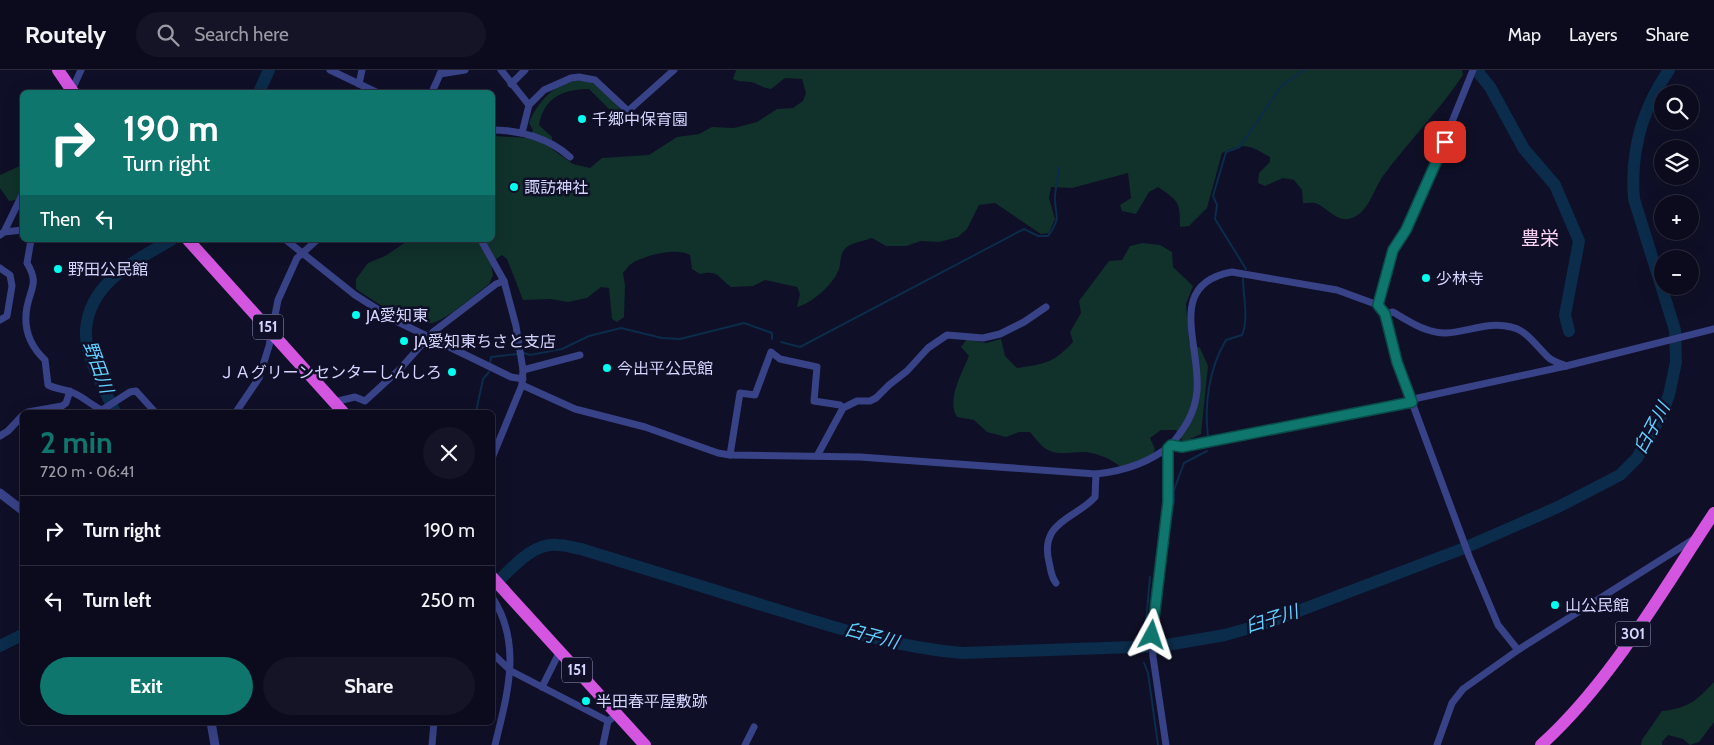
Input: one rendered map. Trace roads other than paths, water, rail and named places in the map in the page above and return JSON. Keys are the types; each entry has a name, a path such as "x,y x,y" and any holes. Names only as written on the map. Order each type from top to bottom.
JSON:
{"highway":[{"path":"58,70 71,90"},
{"name":"151","path":"190,242 341,410"},
{"name":"301","path":"1541,745 1569,718 1604,675 1714,513"},
{"name":"151","path":"495,580 560,651 613,717 645,745"}],"street":[{"path":"73,90 81,70"},
{"path":"330,70 372,90"},
{"path":"359,84 362,70"},
{"path":"433,90 441,72 465,70"},
{"path":"501,70 529,105"},
{"path":"511,84 525,70"},
{"path":"522,133 529,105 553,84 579,77 600,84 628,111 672,70"},
{"path":"1378,305 1393,250 1417,208 1473,70"},
{"path":"495,130 522,133 555,144 570,157"},
{"path":"2,234 20,199"},
{"path":"2,234 20,230"},
{"path":"31,242 27,263 34,273 34,285 27,308 29,336 33,348 45,360 48,385 70,391 90,401 99,410 117,402 130,392 136,392 153,410"},
{"path":"288,242 355,295 396,321 575,409 645,427 718,453 730,455 817,456 930,461 1096,474 1128,469 1154,458 1170,446 1185,429 1195,404 1198,390 1191,316 1192,301 1196,292 1205,282 1216,275 1232,272 1337,290 1378,305 1385,314 1397,362 1463,540 1498,625 1518,650"},
{"path":"237,410 259,378 269,346 278,300 301,253 315,242"},
{"path":"482,242 504,281 516,326 523,370 522,382 495,450"},
{"path":"0,268 10,275 12,286 7,316 0,320"},
{"path":"334,402 355,397 365,400 400,369 429,336 496,284 504,281"},
{"path":"817,456 843,408 857,401 870,401 876,398 907,371 928,348 947,335 983,338 1000,334 1024,322 1046,307"},
{"path":"1385,314 1393,312 1422,329 1435,332 1446,333 1490,326 1513,327 1527,335 1551,360 1566,366"},
{"path":"1170,446 1182,447 1412,402 1418,398 1566,366 1714,329"},
{"path":"730,455 740,392 755,395 771,352 780,359 817,366 814,401 840,405 843,408"},
{"path":"523,370 580,355"},
{"path":"39,410 62,406 66,403 70,391"},
{"path":"0,436 8,431 20,418"},
{"path":"1166,745 1152,639 1158,572 1168,502 1170,446"},
{"path":"1056,583 1052,578 1048,558 1051,535 1069,515 1095,497 1096,474"},
{"path":"0,493 20,508"},
{"path":"1438,745 1452,702 1463,689 1518,650 1698,536"},
{"path":"495,601 502,614 511,672 495,745"},
{"path":"542,687 560,651"},
{"path":"495,656 511,672 613,717 603,745"},
{"path":"212,725 215,745"},
{"path":"432,745 434,725"},
{"path":"745,745 754,727"}],"waterway":[{"name":"野田川","path":"260,90 269,70"},
{"path":"1246,269 1215,219 1217,205 1213,196 1226,152 1240,147 1281,86 1304,70"},
{"name":"臼子川","path":"495,584 530,553 548,545 561,545 581,549 844,630 915,647 963,653 1161,646 1225,635 1264,624 1462,549 1558,507 1620,475 1637,458 1661,416 1669,395 1676,362 1675,330 1634,199 1633,181 1636,147 1645,115 1669,70"},
{"path":"1478,72 1490,87 1524,149 1555,185 1579,241 1565,315 1569,331"},
{"path":"781,342 800,347 1024,229 1038,236 1048,236 1057,219 1055,195 1059,167"},
{"name":"野田川","path":"114,410 88,350 86,330 89,314 95,299 116,275 168,242"},
{"path":"1208,437 1207,400 1215,362 1226,340 1242,335 1244,328 1243,278"},
{"path":"524,353 530,355 562,349 589,336 621,328 662,338 680,339 744,323 772,333 772,339"},
{"path":"490,364 491,357 517,354"},
{"path":"476,410 483,379 489,372"},
{"path":"1164,563 1174,490 1184,463 1207,451"},
{"path":"1145,632 1150,577"},
{"name":"野田川","path":"0,646 20,636"},
{"name":"臼子川","path":"1143,652 1145,641"},
{"path":"1144,663 1148,673 1158,745"}],"place":[{"name":"千郷中保育園","path":"582,119"},
{"name":"諏訪神社","path":"514,187"},
{"name":"野田公民館","path":"58,269"},
{"name":"少林寺","path":"1426,278"},
{"name":"JA愛知東","path":"356,315"},
{"name":"JA愛知東ちさと支店","path":"404,341"},
{"name":"今出平公民館","path":"607,368"},
{"name":"ＪＡグリーンセンターしんしろ","path":"452,372"},
{"name":"山公民館","path":"1555,605"},
{"name":"半田春平屋敷跡","path":"586,701"}],"district":[{"name":"豊栄","path":"1540,238"}]}
